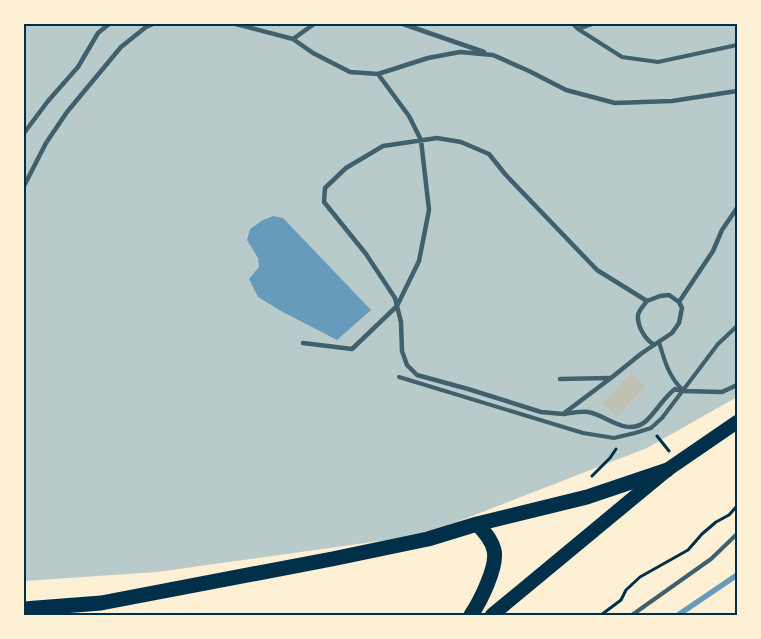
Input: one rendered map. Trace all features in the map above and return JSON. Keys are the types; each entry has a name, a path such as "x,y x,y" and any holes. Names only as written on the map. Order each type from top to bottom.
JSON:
{"highway":[{"path":"492,615 673,466 737,422"},
{"path":"24,609 101,603 418,541 477,524 587,497 673,466"},
{"path":"470,615 478,604 493,569 494,550 486,533 477,524"}],"street":[{"path":"24,133 48,101 78,67 98,34 109,24"},
{"path":"24,186 46,143 67,112 121,48 153,24"},
{"path":"236,24 292,39 313,53 350,72 378,74 428,58 460,52 493,55"},
{"path":"292,39 314,24"},
{"path":"402,24 493,55 566,90 615,103 672,101 737,91"},
{"path":"303,343 352,349 397,306 419,261 429,210 421,140 409,116 378,74"},
{"path":"647,301 597,270 504,174 489,154 461,142 437,138 383,146 346,168 325,188 324,202 366,254 395,298 401,322 402,351 408,364 417,375 541,412 563,414 588,412 630,427 645,422 672,390 722,392 737,385"},
{"path":"679,302 713,251 722,230 737,208"},
{"path":"563,414 642,352 672,333 680,323 682,308 679,302 669,295 647,301 638,315 640,326 649,342 654,344"},
{"path":"560,379 611,378"}],"lane":[{"path":"573,24 622,57 658,62 737,45"},
{"path":"578,29 592,24"},
{"path":"398,376 582,433 614,438 651,428 662,418 718,344 737,326"},
{"path":"659,342 672,377 683,390"},
{"path":"632,615 711,560 737,534"}],"path":[{"path":"651,428 673,466"},
{"path":"588,480 610,458 624,436"},
{"path":"601,615 620,600 626,590 640,577 688,550 702,534 716,522 729,515 737,506"}],"shaded area":[{"path":"24,24 737,24 737,397 647,448 423,535 157,572 24,581"}],"water":[{"path":"273,216 283,218 371,310 337,340 258,297 249,279 259,267 258,258 247,240 250,229"}],"building":[{"path":"631,373 645,386 617,417 603,403"}],"waterway":[{"path":"678,615 737,575"}]}
